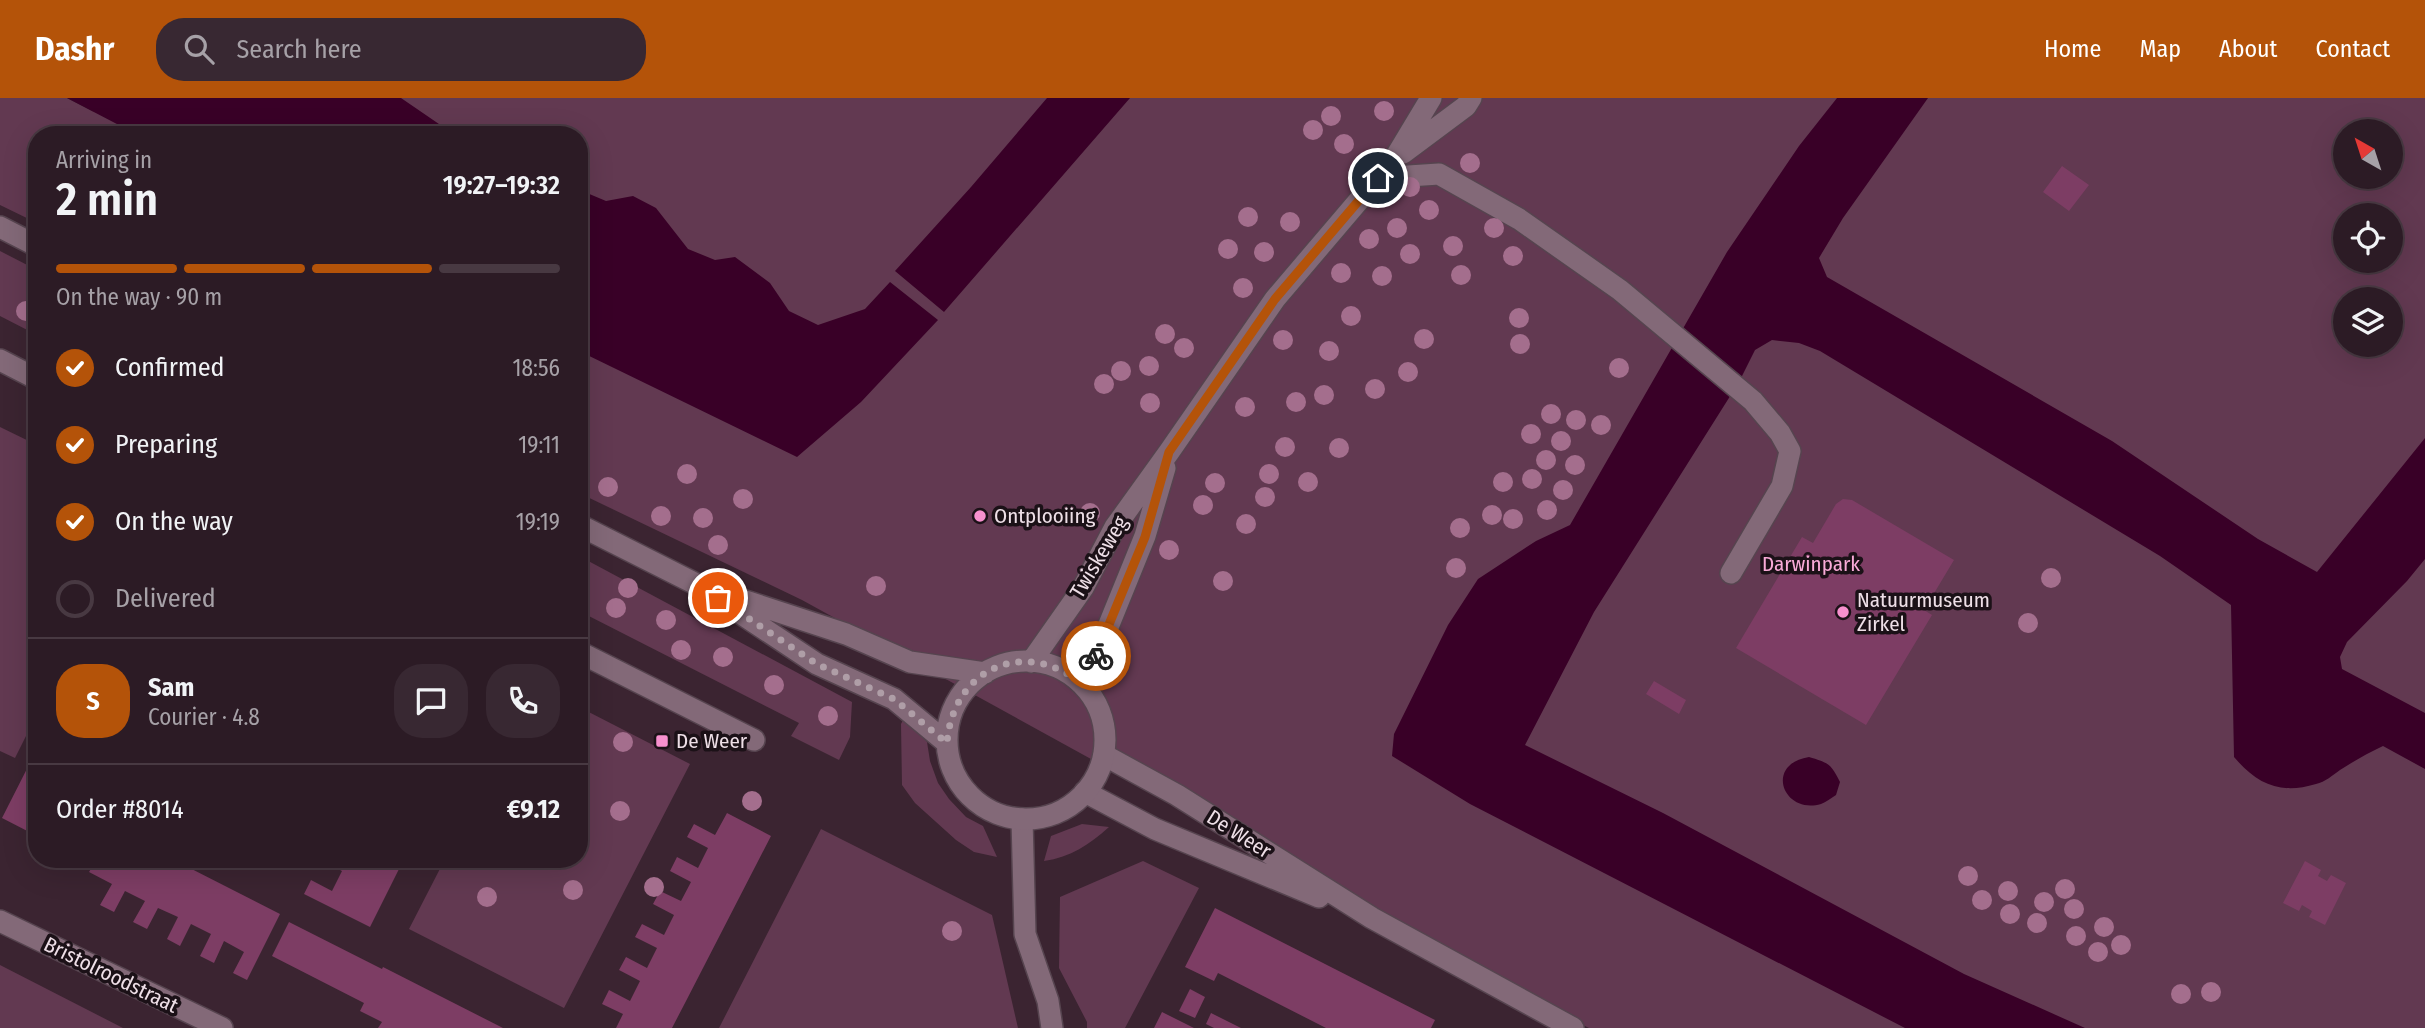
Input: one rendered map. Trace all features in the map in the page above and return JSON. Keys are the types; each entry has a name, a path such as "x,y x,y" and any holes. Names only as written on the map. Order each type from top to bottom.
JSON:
{"main road":[{"name":"Twiskeweg","path":"1031,662 1083,588 1115,527 1275,299 1395,158 1431,98"},
{"name":"Twiskeweg","path":"1395,158 1466,106 1471,98"},
{"path":"1378,178 1439,174 1519,219 1620,290 1753,401 1780,433 1790,451 1782,486 1731,573"},
{"path":"0,227 28,241"},
{"path":"0,360 28,374"},
{"name":"Twiskeweg","path":"1084,686 1145,537 1169,452"},
{"path":"588,530 698,585 817,664 894,699 947,743"},
{"path":"698,585 846,634 910,662 985,673"},
{"path":"588,657 754,740"},
{"path":"1031,662 1059,668 1084,686 1093,698 1102,719 1104,755 1100,768 1085,792 1070,806 1051,815 1022,818 994,812 970,795 954,771 947,743 951,715 974,681 1007,663 1031,662"},
{"name":"De Weer","path":"1104,755 1177,795 1372,918 1573,1028"},
{"name":"De Weer","path":"1085,792 1155,830 1372,918"},
{"path":"1022,818 1025,934 1048,1001 1052,1028"},
{"name":"Bristolroodstraat","path":"0,921 222,1028"}],"green space":[{"name":"Darwinpark","path":"0,98 67,98 94,112 76,98 2425,98 2425,1028 1589,1028 1489,978 802,600 588,497 588,126 28,126 28,219 0,205"},
{"path":"0,251 28,265 28,330 0,316"},
{"path":"0,427 28,441 28,732 15,758 0,751"},
{"path":"588,561 852,702 850,737 839,760 791,736 799,723 588,616"},
{"path":"588,712 690,764 564,1008 409,929 440,868 588,868"},
{"path":"905,716 927,742 938,783 966,817 983,826 997,857 974,852 956,840 915,803 902,785 901,724"},
{"path":"1082,824 1109,827 1079,849 1063,857 1044,861 1051,836"},
{"path":"821,829 992,915 1018,1028 719,1028"},
{"path":"1143,861 1199,888 1125,1028 1087,1028 1087,1022 1059,968 1060,897"},
{"path":"0,965 123,1028 0,1028"}],"shaded area":[{"path":"67,98 401,98 442,126 121,126"},
{"path":"1047,98 1130,98 944,312 895,271"},
{"path":"1837,98 1928,98 1843,218 1819,258 1827,277 2112,441 2258,539 2317,572 2425,438 2425,559 2347,642 2340,657 2342,669 2425,713 2425,769 2383,746 2323,782 2303,787 2270,785 2251,774 2234,757 2231,605 2160,556 1820,351 1799,343 1772,340 1755,350 1739,382 1594,612 1525,745 1663,813 1964,974 2085,1028 1905,1028 1470,804 1392,756 1394,734 1448,625 1478,579 1536,541 1570,525 1727,252 1799,146"},
{"path":"588,193 606,201 633,196 656,208 688,249 715,260 735,257 770,283 789,311 818,325 865,309 890,282 938,320 861,402 797,457 588,355"},
{"path":"1809,757 1829,765 1840,782 1836,795 1821,804 1797,802 1789,796 1784,787 1783,778 1787,769 1795,761"}],"building":[{"path":"2062,166 2089,185 2069,211 2043,192"},
{"name":"Natuurmuseum Zirkel","path":"1843,499 1852,500 1954,560 1924,610 1932,615 1866,725 1736,648 1802,537 1813,543 1836,504"},
{"path":"1654,681 1686,700 1679,714 1646,694"},
{"path":"28,767 28,831 2,818"},
{"path":"727,813 771,836 685,1003 672,1028 616,1028 623,1014 602,1004 609,990 630,1001 640,981 619,970 626,957 647,968 657,948 635,937 642,924 664,935 674,915 653,904 660,891 681,901 691,882 670,871 677,857 698,868 708,848 687,837 694,824 715,835"},
{"path":"2305,861 2321,870 2318,876 2327,881 2331,875 2346,883 2325,925 2309,917 2312,911 2302,905 2299,911 2283,903"},
{"path":"92,868 190,868 280,914 247,980 233,973 244,952 224,941 214,963 200,956 211,934 191,924 180,946 167,939 178,917 158,908 147,929 133,922 145,901 125,891 114,912 100,905 112,884 89,872"},
{"path":"336,868 400,868 370,927 304,894 311,880 332,891 342,871"},
{"path":"1215,908 1435,1020 1431,1028 1326,1028 1218,973 1214,981 1185,967"},
{"path":"289,922 503,1028 378,1028 382,1022 360,1011 364,1003 272,956"},
{"path":"1190,989 1205,997 1195,1018 1179,1011"},
{"path":"1162,1012 1194,1028 1154,1028"},
{"path":"1211,1013 1241,1028 1214,1028 1206,1024"}],"way so far":[{"path":"718,598 817,664 894,699 947,743 951,715 957,703 974,681 985,673 1018,661 1045,663 1073,676 1084,686 1096,656"}],"place":[{"name":"Ontplooiing","path":"980,516"},
{"name":"Natuurmuseum Zirkel","path":"1843,612"},
{"name":"De Weer","path":"662,741"}],"route":[{"path":"1096,656 1145,537 1169,452 1275,299 1378,178"}]}
